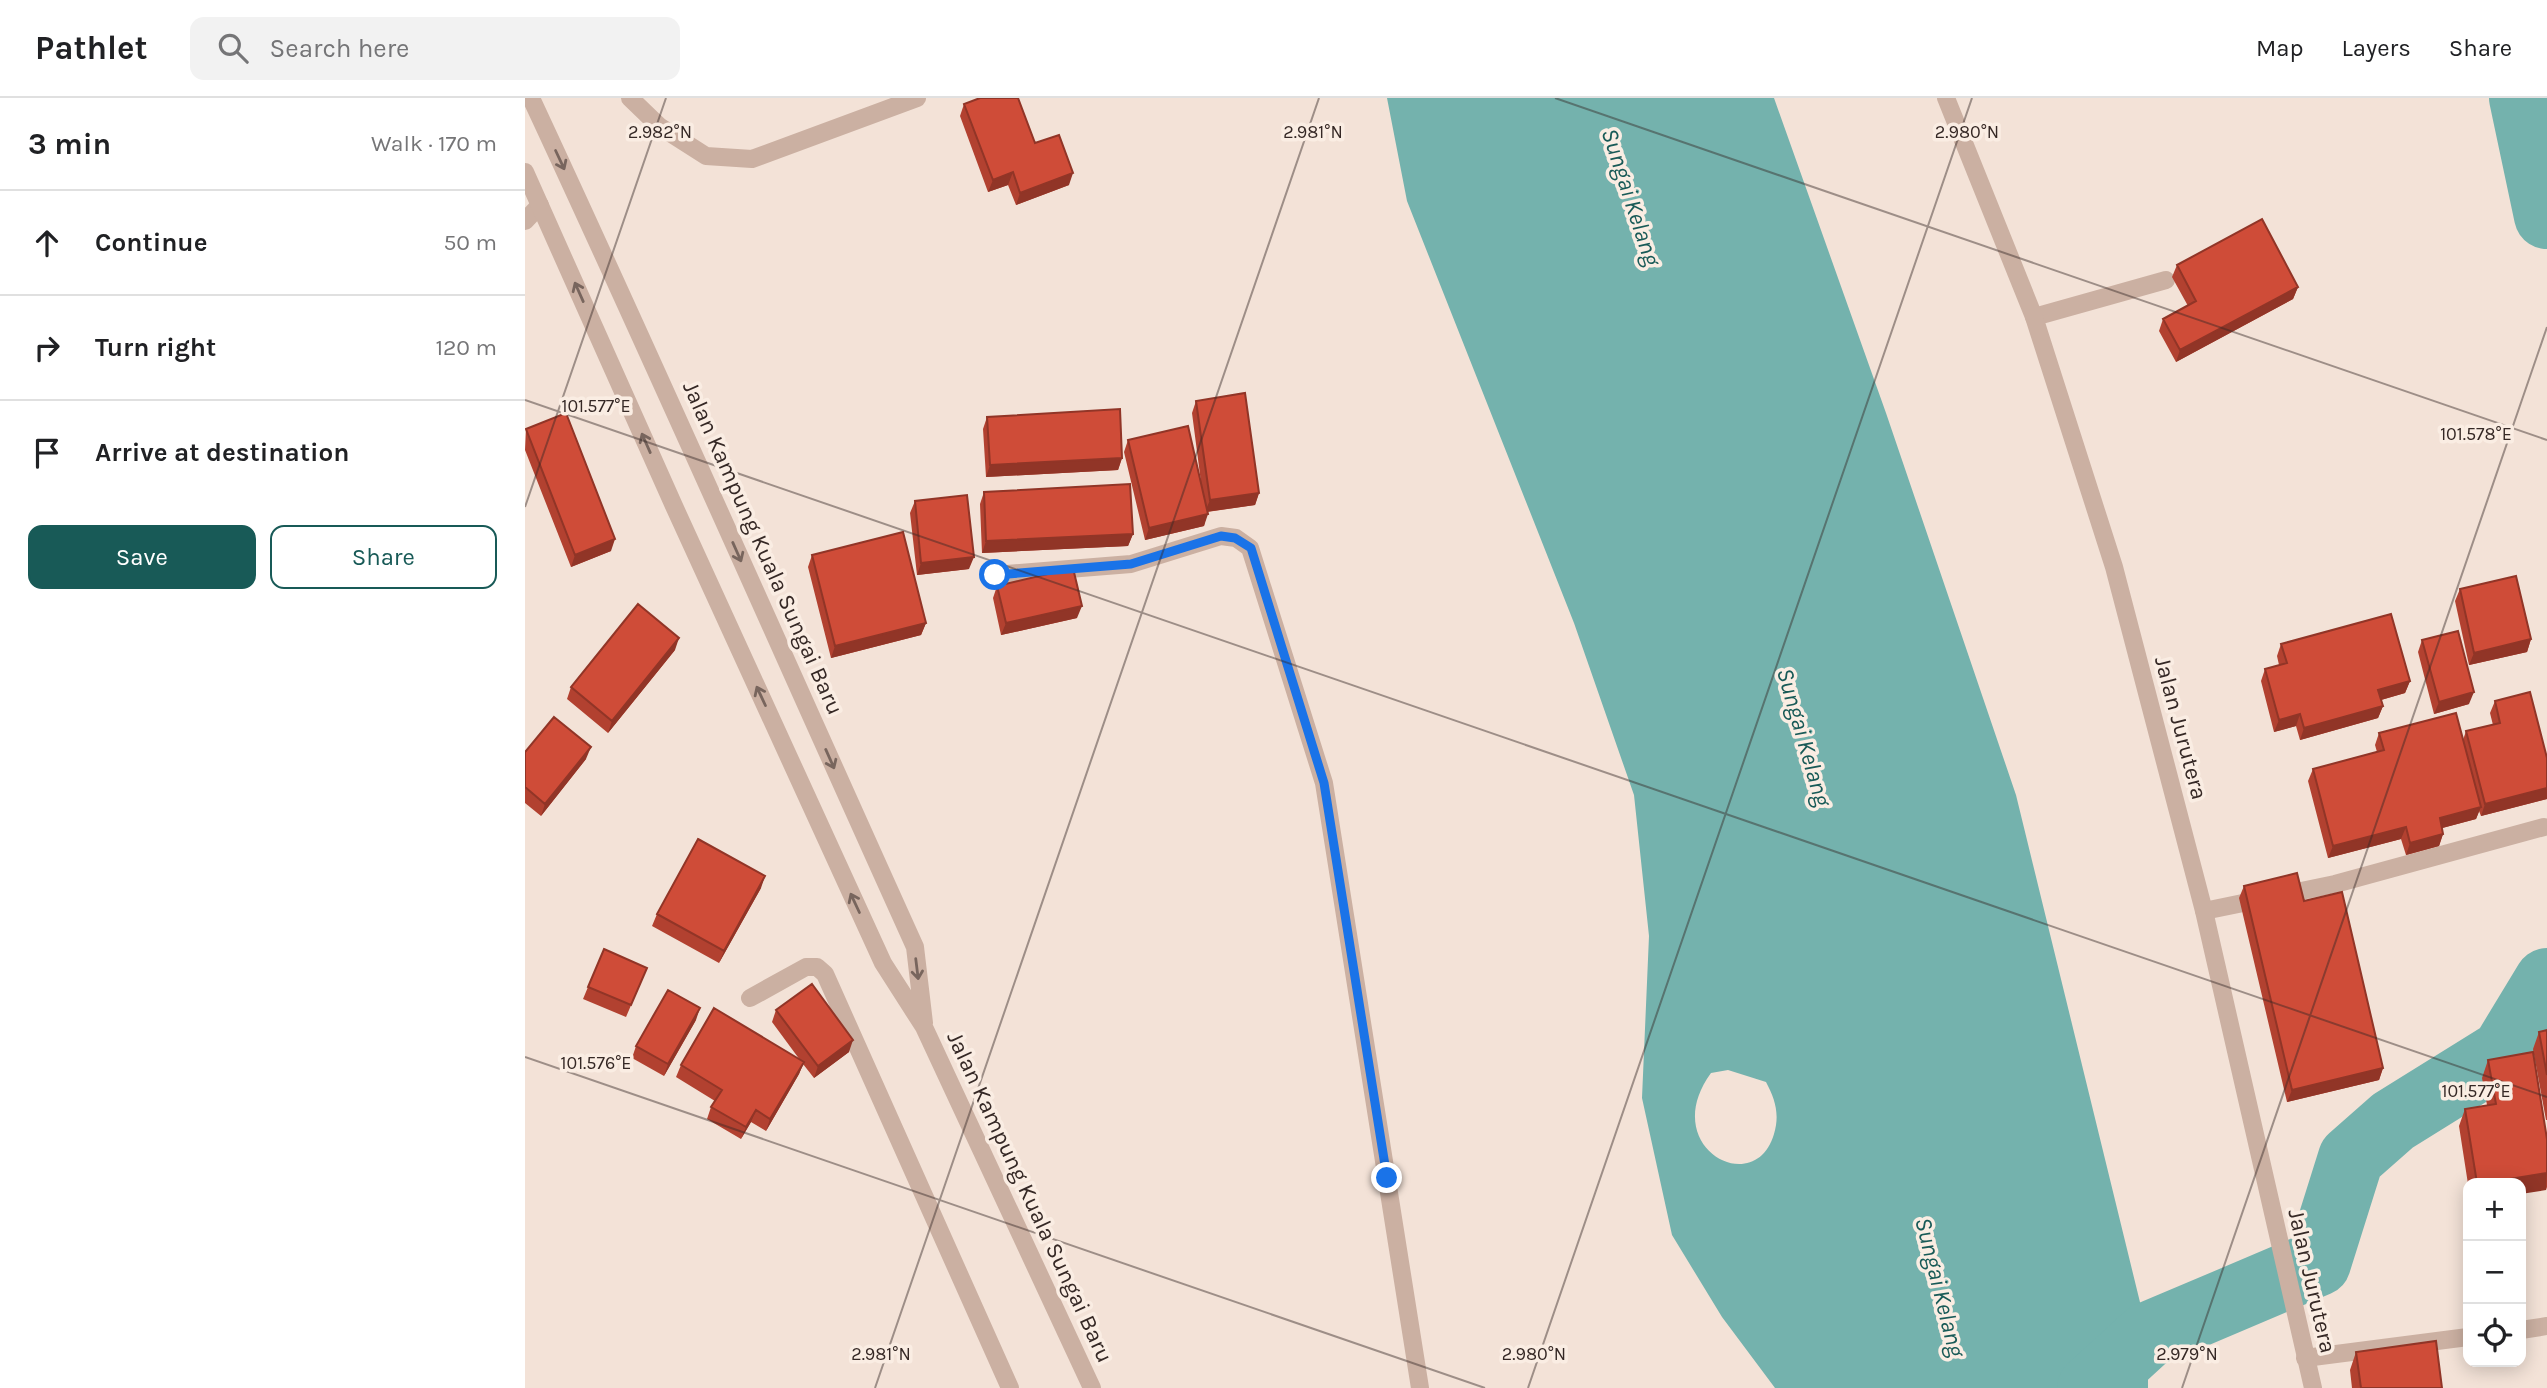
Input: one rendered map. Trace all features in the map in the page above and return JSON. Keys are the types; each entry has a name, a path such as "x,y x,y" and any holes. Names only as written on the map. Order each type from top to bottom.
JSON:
{"street":[{"name":"Jalan Kampung Kuala Sungai Baru","path":"531,98 646,345 915,947 924,1027"},
{"path":"630,98 659,126 706,156 752,159 917,98"},
{"name":"Jalan Jurutera","path":"1946,98 2034,317 2114,567 2204,911 2313,1388"},
{"name":"Jalan Kampung Kuala Sungai Baru","path":"525,172 883,963 924,1027 1092,1388"},
{"path":"525,221 540,205"},
{"path":"2034,317 2167,281"},
{"path":"995,575 1131,564 1221,536 1235,538 1251,548 1324,783 1420,1388"},
{"path":"2204,911 2335,884 2543,827"},
{"path":"750,998 806,967 817,967 825,974 1010,1388"},
{"path":"2526,1329 2547,1326"},
{"path":"2305,1358 2463,1338"}],"water":[{"name":"Sungai Kelang","path":"1387,98 1774,98 1886,413 2016,795 2148,1335 2148,1388 1775,1388 1722,1317 1672,1235 1642,1098 1649,936 1634,795 1574,623 1407,201","holes":["1728,1070 1766,1082 1774,1101 1777,1120 1774,1134 1764,1153 1749,1163 1731,1163 1715,1156 1702,1142 1695,1123 1697,1100 1711,1073"]}],"building":[{"path":"980,98 1018,98 1035,143 1059,135 1073,173 1020,193 1013,172 993,180 964,104"},
{"path":"2262,219 2298,287 2180,350 2163,319 2196,301 2177,265"},
{"path":"1245,393 1259,493 1210,500 1196,401"},
{"path":"1120,409 1122,458 990,465 987,417"},
{"path":"566,413 615,539 575,555 526,429"},
{"path":"1188,426 1208,514 1149,528 1128,440"},
{"path":"1130,484 1133,534 986,541 984,492"},
{"path":"967,495 974,557 921,563 915,501"},
{"path":"903,532 926,623 835,646 812,555"},
{"path":"1073,568 1082,606 1006,623 997,586"},
{"path":"2516,576 2531,639 2474,653 2460,589"},
{"path":"638,604 679,638 612,721 571,687"},
{"path":"2391,614 2410,681 2378,690 2383,706 2304,728 2300,714 2279,720 2265,669 2287,663 2281,644"},
{"path":"2458,631 2474,692 2439,702 2422,640"},
{"path":"2530,692 2547,758 2547,788 2485,804 2466,731 2500,723 2495,701"},
{"path":"2456,713 2481,807 2440,818 2443,834 2410,843 2406,827 2333,846 2313,769 2384,750 2379,733"},
{"path":"554,717 591,747 545,804 525,787 525,752"},
{"path":"698,839 765,876 724,951 657,914"},
{"path":"2297,873 2304,901 2342,892 2383,1068 2292,1090 2244,886"},
{"path":"604,949 647,968 631,1005 588,987"},
{"path":"812,984 853,1040 818,1066 776,1010"},
{"path":"668,990 700,1008 668,1064 636,1046"},
{"path":"714,1008 804,1062 770,1119 756,1110 746,1127 711,1107 722,1090 681,1065"},
{"path":"2547,1030 2547,1075 2539,1032"},
{"path":"2533,1052 2547,1139 2547,1173 2516,1178 2476,1178 2465,1109 2496,1104 2488,1060"},
{"path":"2436,1341 2442,1388 2361,1388 2356,1352"}],"waterway":[{"path":"2522,98 2547,216"},
{"path":"2090,1388 2148,1335 2318,1263 2351,1158 2393,1121 2504,1052 2547,981"}],"route":[{"path":"995,575 1131,564 1221,536 1235,538 1251,548 1324,783 1387,1178"}]}
